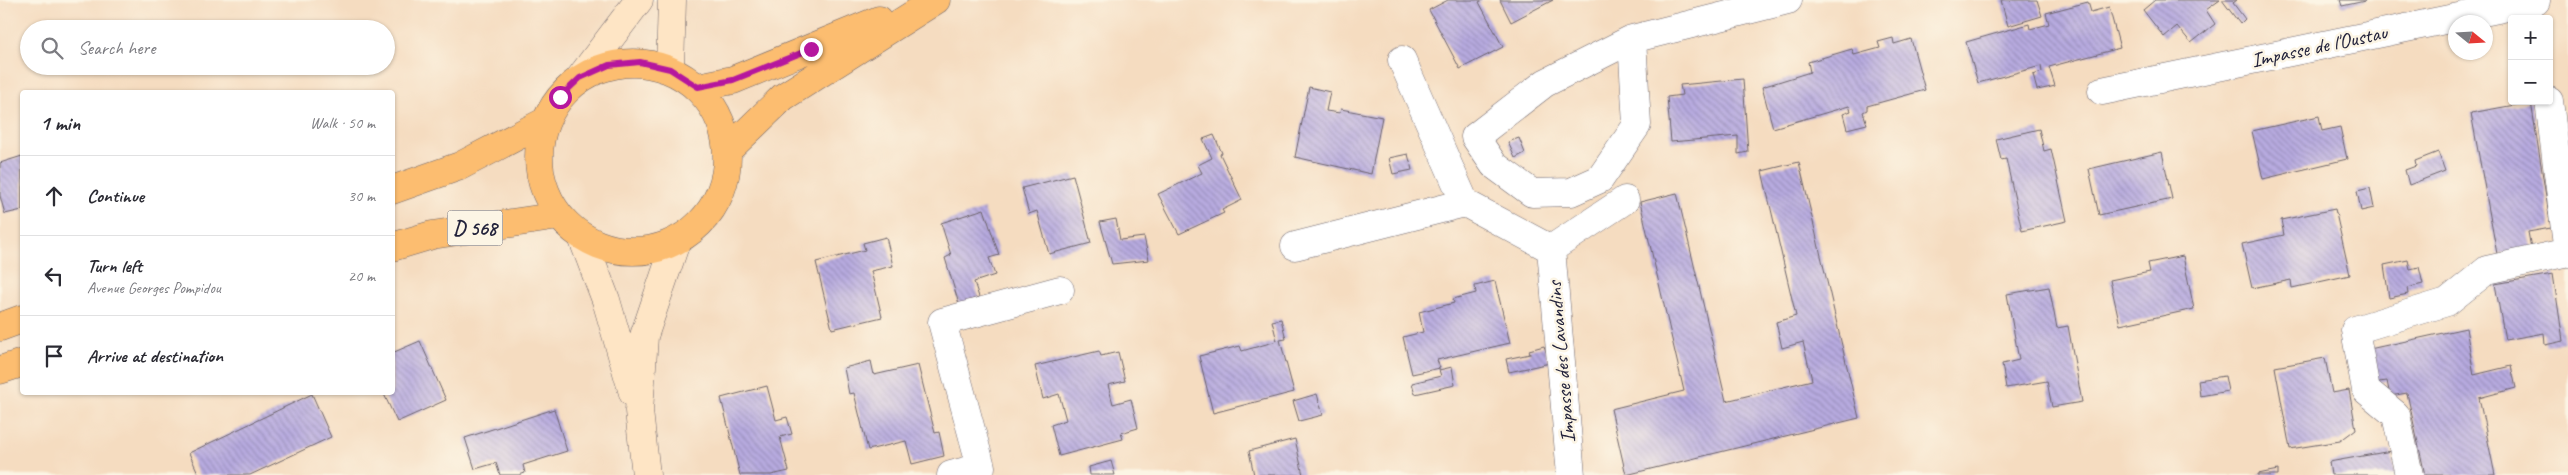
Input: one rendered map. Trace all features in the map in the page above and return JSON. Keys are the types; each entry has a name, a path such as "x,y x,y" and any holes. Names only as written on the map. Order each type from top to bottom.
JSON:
{"main road":[{"path":"698,87 733,80 927,0"},
{"path":"728,150 783,97 936,0"},
{"path":"640,62 670,69 698,87 718,114 728,150 723,187 705,220 676,242 639,252 609,249 582,237 560,216 543,187 539,154 546,121 560,97 580,78 609,65 640,62"},
{"path":"395,189 460,166 546,121"},
{"name":"D 568","path":"395,246 432,234 560,216"},
{"path":"0,326 20,320"},
{"path":"0,370 20,364"}],"street":[{"path":"580,78 639,0"},
{"path":"670,69 672,0"},
{"path":"1632,39 1636,125 1600,179 1571,192 1532,193 1494,165 1475,137 1545,84 1632,39 1788,0"},
{"name":"Impasse de l'Oustau","path":"2102,91 2537,6"},
{"path":"1402,60 1465,203 1551,249 1626,200"},
{"path":"2409,475 2396,414 2366,390 2355,330 2447,302 2487,270 2568,253 2550,105"},
{"path":"1295,246 1465,203"},
{"path":"582,237 606,300 639,411"},
{"path":"646,475 639,411 644,336 676,242"},
{"name":"Impasse des Lavandins","path":"1551,249 1571,475"},
{"path":"951,475 981,467 942,322 1060,290"}],"building":[{"path":"1448,0 1483,0 1479,2 1503,47 1460,69 1429,10"},
{"path":"1500,0 1553,0 1511,22"},
{"path":"2001,0 2037,0 2042,16 2008,26"},
{"path":"2155,0 2220,0 2206,10 2215,24 2191,43 2177,26 2164,37 2143,10"},
{"path":"2222,0 2237,0 2233,3 2245,19 2240,24"},
{"path":"2340,0 2365,0 2365,1 2342,6"},
{"path":"2088,2 2091,12 2109,7 2120,48 2049,67 2055,86 2047,88 2037,90 2033,75 2042,72 2041,66 1978,83 1966,42 2029,24 2030,29 2049,24 2046,13"},
{"path":"1893,38 1894,44 1911,39 1925,90 1867,106 1867,110 1863,112 1867,124 1847,129 1843,114 1851,111 1849,106 1773,128 1762,87 1810,72 1808,62 1852,49 1854,55 1880,48 1878,42"},
{"path":"1743,79 1748,152 1738,154 1738,136 1671,142 1667,97 1682,95 1680,85"},
{"path":"1309,87 1330,92 1326,111 1340,113 1341,109 1382,117 1371,174 1295,157"},
{"path":"2515,105 2531,105 2551,228 2528,232 2531,248 2497,254 2471,113"},
{"path":"2319,116 2322,131 2340,127 2347,159 2263,179 2252,131"},
{"path":"2039,129 2044,151 2051,149 2067,221 2022,231 2006,159 2001,160 1996,139"},
{"path":"1214,135 1222,153 1220,154 1242,200 1222,210 1224,213 1179,234 1158,194 1202,173 1198,165 1212,158 1203,139"},
{"path":"1519,138 1525,153 1515,158 1508,142"},
{"path":"2162,152 2172,199 2099,215 2089,169"},
{"path":"2438,152 2445,171 2409,185 2405,170 2416,166 2415,161"},
{"path":"1408,154 1412,170 1393,174 1389,158"},
{"path":"20,157 20,210 5,214 0,196 0,163"},
{"path":"1799,162 1859,418 1626,475 1611,409 1684,391 1640,202 1677,193 1726,401 1812,380 1803,342 1782,348 1776,322 1796,316 1762,171"},
{"path":"1073,175 1091,243 1049,254 1037,211 1029,214 1022,188"},
{"path":"2370,188 2374,208 2361,211 2357,191"},
{"path":"984,209 999,255 989,258 995,275 974,282 979,297 959,304 945,258 951,255 941,223"},
{"path":"2335,209 2350,275 2292,288 2291,280 2252,288 2242,244 2284,235 2281,220"},
{"path":"1116,219 1120,240 1144,237 1149,260 1112,264 1100,222"},
{"path":"886,237 893,266 871,271 882,317 832,329 816,262 865,250 863,243"},
{"path":"2183,256 2194,309 2120,325 2110,280 2150,272 2148,263"},
{"path":"2408,260 2410,269 2419,267 2423,284 2407,288 2408,294 2389,298 2384,265"},
{"path":"2553,274 2563,341 2545,345 2544,333 2505,340 2495,284"},
{"path":"1495,281 1510,343 1437,360 1440,368 1412,374 1403,337 1423,332 1419,312 1454,303 1453,299 1476,293 1475,286"},
{"path":"2049,287 2057,328 2068,326 2082,402 2052,407 2047,381 2006,388 2002,364 2019,360 2007,294"},
{"path":"1281,319 1286,339 1280,340 1294,392 1213,413 1199,356 1240,346 1242,351 1277,341 1272,321"},
{"path":"2466,328 2474,375 2511,366 2516,388 2479,398 2495,475 2425,475 2407,393 2390,396 2387,381 2371,383 2365,350"},
{"path":"420,341 446,400 397,422 384,395 395,395 395,352"},
{"path":"1544,346 1550,363 1509,372 1506,359 1530,354 1529,350"},
{"path":"1099,351 1101,356 1118,352 1125,381 1108,385 1113,404 1131,399 1138,428 1121,433 1123,439 1059,456 1051,425 1066,420 1059,394 1043,399 1035,366"},
{"path":"2325,358 2332,393 2349,390 2356,429 2340,441 2290,449 2275,367"},
{"path":"871,361 874,375 918,365 935,433 939,432 944,456 912,464 906,441 868,450 854,393 849,394 844,368"},
{"path":"1452,367 1455,385 1415,394 1412,383 1441,376 1439,370"},
{"path":"2225,376 2228,391 2200,396 2198,380"},
{"path":"767,386 776,420 787,417 792,434 780,437 789,471 771,475 740,475 721,398"},
{"path":"1317,394 1323,415 1299,421 1293,401"},
{"path":"310,395 312,395 331,437 250,475 199,475 189,453"},
{"path":"554,409 567,451 523,465 525,473 519,475 500,475 496,463 475,469 465,438"},
{"path":"1295,439 1303,475 1254,475 1249,451"},
{"path":"2391,451 2395,475 2331,475 2329,462"},
{"path":"1111,461 1115,475 1090,475 1089,467"},
{"path":"2278,470 2278,475 2258,475 2258,474"}],"route":[{"path":"560,97 580,78 609,65 640,62 670,69 698,87 733,80 811,49"}]}
